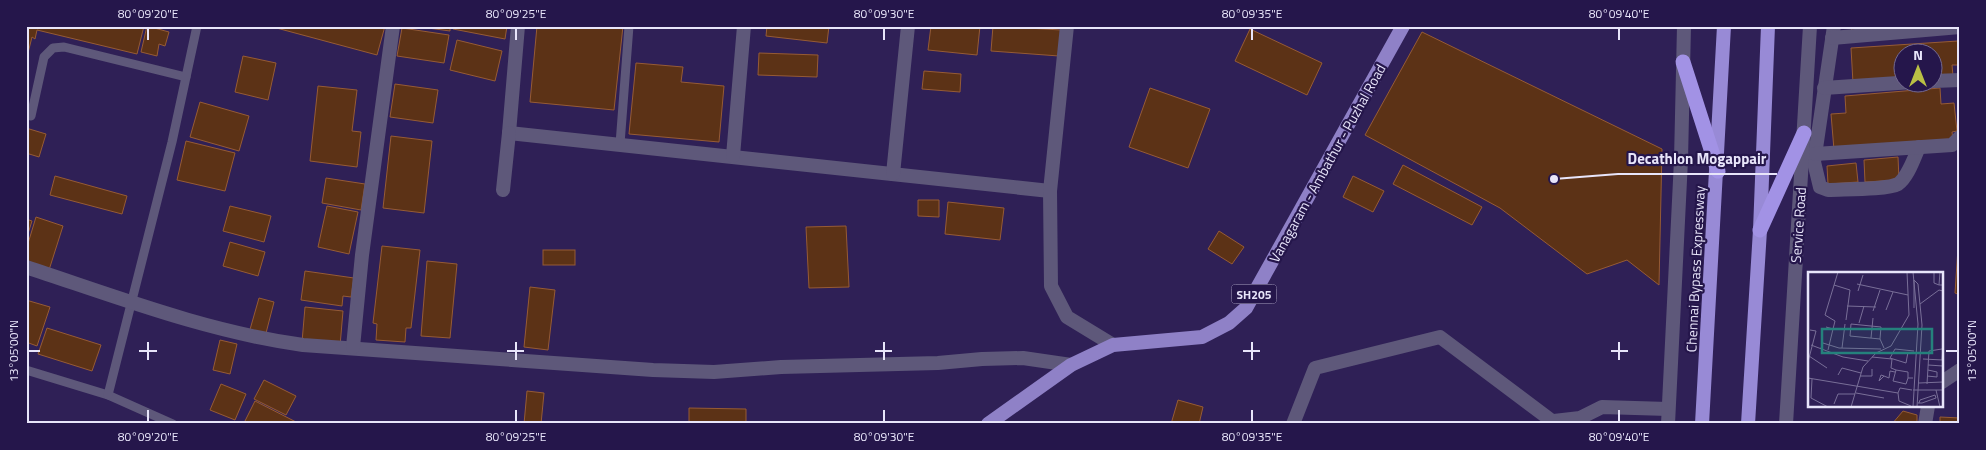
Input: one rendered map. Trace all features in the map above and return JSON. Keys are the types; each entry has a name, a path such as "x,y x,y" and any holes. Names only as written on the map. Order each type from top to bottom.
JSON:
{"highway":[{"name":"Chennai Bypass Expressway","path":"1702,424 1718,172 1724,26"},
{"path":"1748,424 1760,230 1768,26"},
{"path":"1684,62 1718,172"},
{"path":"1760,230 1804,133"}],"main road":[{"name":"Vanagaram - Ambathur - Puzhal Road","path":"988,424 1071,365 1113,346 1202,337 1229,323 1246,308 1403,26"}],"street":[{"path":"353,347 362,255 393,26"},
{"path":"503,190 518,26"},
{"path":"733,156 744,26"},
{"path":"893,174 908,26"},
{"path":"1067,26 1050,191 1052,286 1067,317 1113,346"},
{"path":"1668,424 1681,160 1684,26"},
{"name":"Service Road","path":"1786,424 1810,26"},
{"path":"1919,147 1906,174 1898,183 1888,186 1828,190 1820,187 1814,162 1833,32 1960,27"},
{"path":"1944,81 1960,80"},
{"path":"1824,88 1894,83"},
{"path":"509,133 1050,191"},
{"path":"1815,154 1952,145 1960,137"},
{"path":"26,267 133,302 267,340 303,345 353,347 653,370 714,372 781,367 938,363 1023,358 1071,365"},
{"path":"1293,424 1315,368 1440,337 1555,422 1586,421 1602,407 1668,409"},
{"path":"1944,381 1960,370"},
{"path":"1925,424 1928,408"}],"lane":[{"path":"108,395 133,302 197,26"},
{"path":"620,144 629,26"},
{"path":"31,116 44,57 53,48 64,47 186,77"},
{"path":"26,370 108,395 173,424"}],"building":[{"path":"26,26 144,26 137,54 37,30 35,39 32,37 26,61"},
{"path":"147,26 169,32 165,46 159,44 157,56 141,52"},
{"path":"269,26 385,26 377,55"},
{"path":"413,26 450,26 450,31"},
{"path":"454,26 507,26 505,39 453,29"},
{"path":"537,26 623,26 614,110 530,102"},
{"path":"767,26 829,26 827,43 766,36"},
{"path":"931,26 980,26 977,55 928,50"},
{"path":"993,26 1061,30 1059,56 991,51"},
{"path":"1851,26 1925,26 1852,32"},
{"path":"402,28 449,35 444,63 397,56"},
{"path":"1250,29 1322,63 1307,95 1235,61"},
{"path":"1422,32 1662,149 1659,285 1627,260 1587,274 1500,208 1365,135"},
{"path":"457,40 502,51 495,81 450,70"},
{"path":"1958,41 1959,65 1952,65 1953,76 1944,76 1943,42"},
{"path":"1894,45 1894,80 1853,83 1851,48"},
{"path":"759,53 818,55 817,77 758,75"},
{"path":"243,56 276,63 268,100 235,92"},
{"path":"636,63 683,67 681,82 724,86 719,142 629,134"},
{"path":"924,71 961,74 960,92 922,89"},
{"path":"395,84 438,90 433,123 390,117"},
{"path":"318,86 357,90 352,131 361,132 357,167 310,161"},
{"path":"1150,88 1210,109 1188,168 1129,147"},
{"path":"1894,92 1940,92 1941,104 1954,103 1957,131 1952,132 1953,140 1834,150 1831,114 1846,113 1845,96"},
{"path":"200,102 249,116 239,151 190,137"},
{"path":"26,128 46,134 39,157 26,153"},
{"path":"391,136 432,141 424,213 383,208"},
{"path":"186,141 235,153 225,191 177,180"},
{"path":"1898,157 1899,180 1865,182 1864,160"},
{"path":"1856,163 1858,182 1828,184 1827,166"},
{"path":"1403,165 1482,207 1472,225 1393,184"},
{"path":"55,176 127,196 122,214 50,195"},
{"path":"1353,176 1384,191 1373,212 1343,197"},
{"path":"326,178 365,184 361,210 322,203"},
{"path":"918,200 939,200 939,217 918,216"},
{"path":"948,202 1004,208 1000,240 945,234"},
{"path":"230,206 271,216 264,242 223,231"},
{"path":"327,206 358,212 349,254 318,247"},
{"path":"36,217 63,226 49,270 26,263 26,250"},
{"path":"26,219 32,221 26,240"},
{"path":"846,226 849,287 809,288 806,227"},
{"path":"1219,231 1244,247 1232,264 1208,249"},
{"path":"1960,234 1960,295 1955,293"},
{"path":"230,242 265,252 258,276 223,266"},
{"path":"382,246 420,250 411,328 406,328 405,342 376,340 377,324 373,323"},
{"path":"543,250 575,250 575,265 543,265"},
{"path":"427,261 457,264 450,338 421,336"},
{"path":"305,271 354,278 351,297 343,296 342,306 301,300"},
{"path":"530,287 555,290 548,350 524,347"},
{"path":"259,298 274,302 265,337 249,333"},
{"path":"26,300 50,307 37,346 26,342"},
{"path":"305,307 343,311 340,346 302,342"},
{"path":"47,328 101,345 92,371 38,354"},
{"path":"220,340 237,344 230,374 213,370"},
{"path":"264,380 296,396 286,415 254,399"},
{"path":"221,384 246,394 235,420 210,410"},
{"path":"527,391 544,393 541,424 524,424"},
{"path":"1178,400 1203,407 1199,424 1171,424"},
{"path":"255,401 298,424 252,424 245,421"},
{"path":"689,408 746,409 746,424 689,424"},
{"path":"1903,411 1917,415 1917,424 1892,424"},
{"path":"1940,417 1960,418 1960,424 1940,424"}],"place":[{"name":"Decathlon Mogappair","path":"1554,179"}]}
